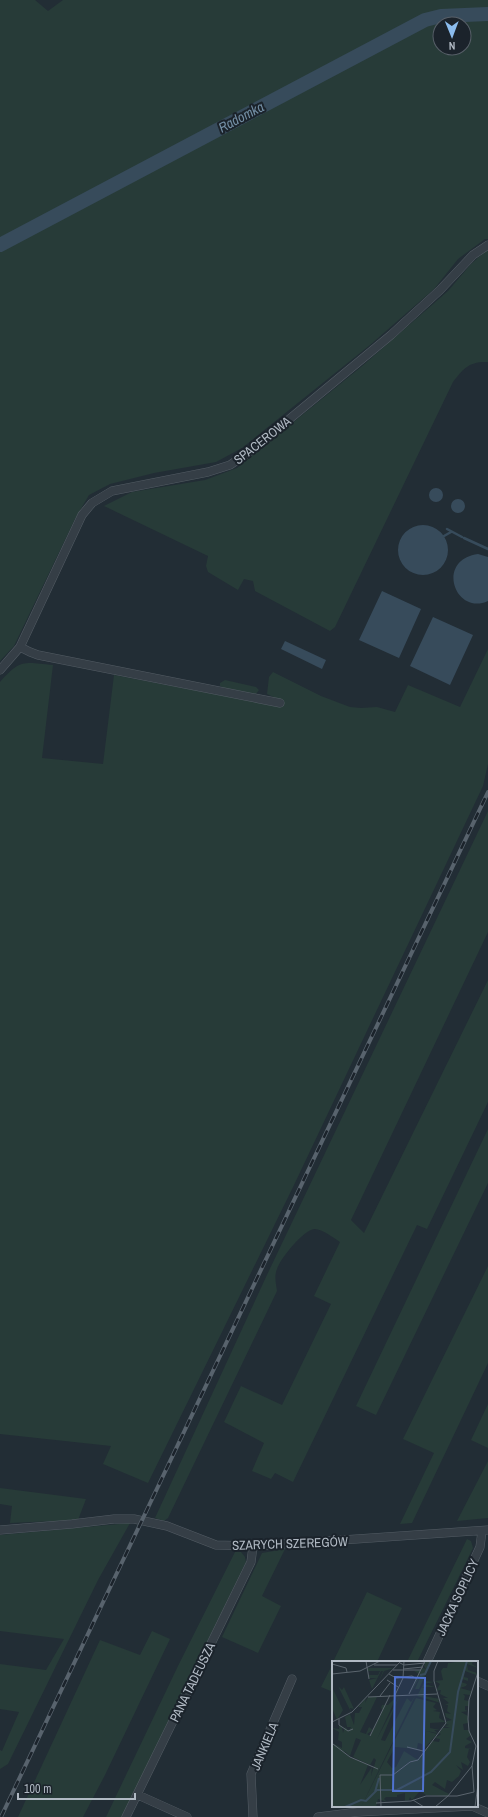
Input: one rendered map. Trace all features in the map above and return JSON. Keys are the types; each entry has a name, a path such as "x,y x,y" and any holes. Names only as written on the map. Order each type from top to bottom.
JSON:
{"street":[{"name":"SPACEROWA","path":"0,670 20,647 82,515 92,503 112,491 208,472 230,465 252,450 392,335 440,290 473,255 488,246"},
{"path":"20,647 38,655 280,703"},
{"name":"SZARYCH SZEREGÓW","path":"0,1530 114,1519 134,1519 167,1526 216,1545 253,1546 485,1530"},
{"name":"JACKA SOPLICY","path":"429,1661 480,1547 485,1530"},
{"name":"PANA TADEUSZA","path":"126,1817 251,1562 253,1546"},
{"name":"JANKIELA","path":"253,1817 251,1774 292,1679"},
{"path":"478,1681 488,1686"},
{"path":"138,1795 187,1817"},
{"path":"318,1817 359,1812 453,1807"},
{"path":"474,1807 488,1813"}],"green space":[{"path":"0,0 35,0 48,11 63,0 488,0 488,239 485,239 458,259 434,289 370,345 242,448 216,462 154,473 110,484 89,495 75,519 14,646 0,661"},
{"path":"488,249 488,362 471,364 460,373 453,382 335,627 330,631 255,591 253,581 244,579 238,590 208,572 206,566 208,556 104,506 132,492 205,480 237,468 361,367 448,291 471,264"},
{"path":"488,649 488,764 483,786 294,1185 148,1483 103,1464 111,1446 0,1434 0,682 13,669 23,664 35,663 53,665 42,758 103,764 114,675 277,706 282,701 267,694 269,677 273,672 321,696 350,707 377,707 395,712 408,685 460,707"},
{"path":"225,680 256,687 259,690 256,694 224,688 220,686 220,683"},
{"path":"488,811 488,932 351,1220 364,1233 488,980 488,1102 427,1229 417,1225 293,1482 275,1473 271,1479 252,1471 264,1443 224,1422 241,1386 282,1405 331,1304 314,1296 340,1242 318,1229 310,1230 299,1239 287,1252 279,1264 276,1274 277,1291 168,1518 164,1521 155,1518 266,1277"},
{"path":"488,1129 488,1183 376,1415 356,1406"},
{"path":"488,1266 488,1363 412,1523 400,1524 434,1453 403,1439"},
{"path":"488,1404 488,1448 471,1440"},
{"path":"488,1461 488,1518 457,1521"},
{"path":"0,1488 86,1499 78,1520 10,1523 12,1506 0,1504"},
{"path":"130,1523 98,1580 8,1764 0,1769 0,1750 2,1751 19,1712 0,1709 0,1664 46,1670 64,1639 0,1631 0,1535"},
{"path":"467,1539 471,1541 473,1548 417,1661 407,1661"},
{"path":"285,1549 262,1596 281,1606 258,1653 222,1637 262,1553"},
{"path":"235,1552 241,1552 245,1557 246,1562 122,1817 106,1817 178,1666"},
{"path":"367,1592 402,1608 377,1661 333,1661"},
{"path":"152,1631 170,1639 105,1775 83,1817 18,1817 100,1640 140,1655"},
{"path":"332,1665 332,1692 321,1687"}],"water":[{"path":"433,488 439,488 443,492 443,498 439,502 433,502 429,498 429,492"},
{"path":"455,499 461,499 465,503 465,509 461,513 455,513 451,509 451,503"},
{"path":"423,525 432,527 443,536 448,550 446,559 437,570 423,575 414,573 403,564 398,550 400,541 409,530"},
{"path":"478,554 488,557 488,601 476,604 466,601 459,594 454,585 454,575 457,566 465,558"},
{"path":"382,591 421,609 399,658 359,640"},
{"path":"433,617 473,635 450,685 410,666"},
{"path":"285,641 326,660 322,669 281,649"}],"waterway":[{"name":"Radomka","path":"0,245 425,20 441,16 488,14"},
{"path":"447,529 462,537"},
{"path":"444,536 451,532"},
{"path":"464,538 488,549"}],"railway":[{"path":"1,1817 488,792"}]}
